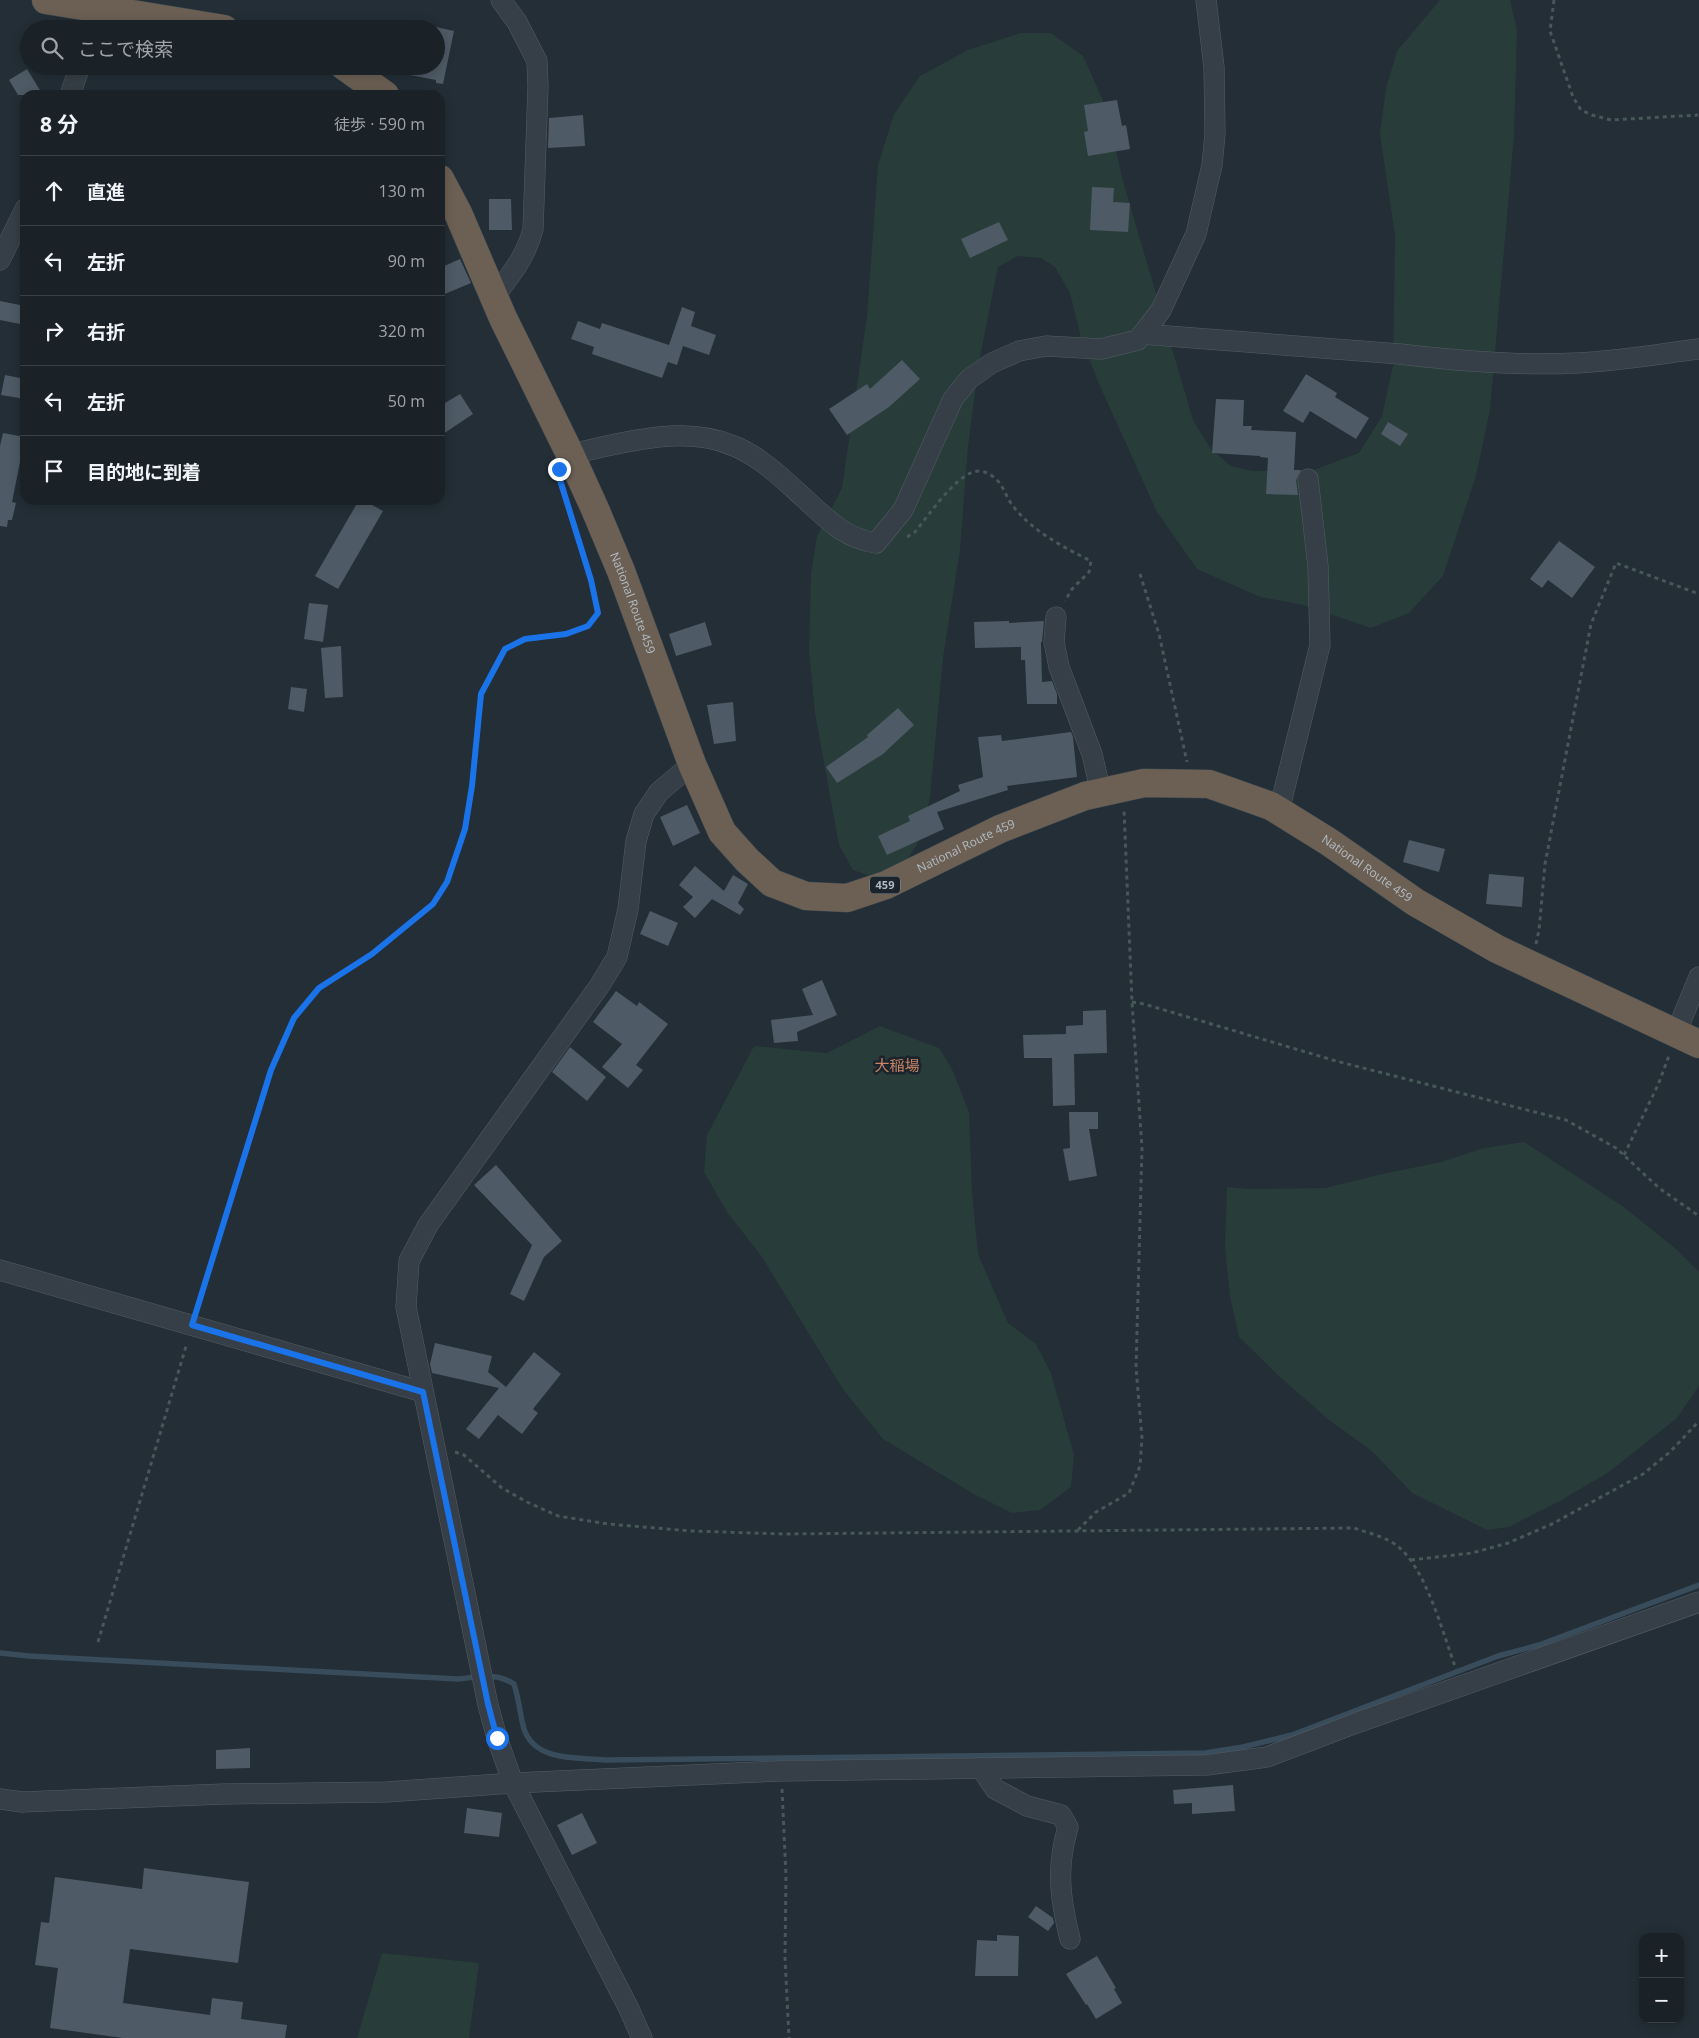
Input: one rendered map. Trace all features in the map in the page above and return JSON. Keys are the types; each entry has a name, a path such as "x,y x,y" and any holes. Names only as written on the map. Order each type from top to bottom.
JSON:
{"highway":[{"path":"46,0 88,18 113,20"},
{"path":"357,75 378,90"},
{"name":"National Route 459","path":"445,188 458,213 494,297 570,454 621,571 692,764 722,832 747,860 772,883 806,896 847,898 886,885 1000,829 1085,796 1144,783 1209,784 1271,806 1329,842 1415,902 1498,949 1688,1038"}],"street":[{"path":"494,297 517,267 530,242 533,229 538,87 537,61 517,22 501,0"},
{"path":"570,454 646,439 676,436 705,437 735,447 774,471 836,527 861,541 876,544 903,510 953,399 969,379 992,363 1019,351 1046,346 1101,348 1138,340 1161,310 1196,234 1212,165 1215,134 1214,67 1206,0"},
{"path":"72,90 77,75"},
{"path":"0,260 20,219"},
{"path":"1142,334 1438,358 1527,363 1576,363 1699,349"},
{"path":"1279,811 1320,645 1318,566 1308,479"},
{"path":"1056,617 1054,642 1059,667 1092,754 1112,790"},
{"path":"642,2038 513,1783 497,1738 488,1704 406,1307 409,1261 428,1225 600,985 617,957 628,909 636,841 644,814 659,792 692,764"},
{"path":"1688,1038 1699,977"},
{"path":"0,1270 423,1392"},
{"path":"0,1799 22,1802 224,1794 387,1792 513,1783 781,1771 1207,1765 1267,1757 1699,1602"},
{"path":"982,1768 995,1789 1027,1806 1061,1815 1068,1827 1061,1849 1061,1901 1070,1938"}],"path":[{"path":"1554,0 1550,31 1573,97 1581,110 1611,120 1698,115"},
{"path":"876,544 894,544 915,532 955,484 973,472 984,471 998,480 1012,506 1033,526 1062,546 1091,561 1089,572 1072,588 1056,617"},
{"path":"98,1642 192,1325 271,1070 294,1018 319,988 372,954 433,904 447,882 465,829 472,786 481,694 505,649 525,639 566,634 581,629 588,626 598,613 591,580 568,507"},
{"path":"1531,964 1539,930 1545,864 1592,624 1616,563 1699,594"},
{"path":"1140,574 1158,634 1192,784"},
{"path":"1077,1531 1096,1512 1129,1493 1140,1466 1142,1438 1136,1368 1142,1148 1132,1002 1112,790"},
{"path":"1132,1002 1336,1061 1566,1120 1616,1148 1659,1188 1699,1216"},
{"path":"1624,1155 1658,1085 1688,1038"},
{"path":"1411,1560 1472,1553 1508,1543 1552,1524 1643,1474 1670,1452 1699,1421"},
{"path":"435,1449 449,1450 464,1455 502,1488 558,1516 608,1524 691,1531 786,1534 1354,1528 1376,1535 1396,1545 1411,1560 1422,1578 1463,1686"},
{"path":"781,1771 786,1876 785,1958 789,2038"}],"green space":[{"path":"1440,0 1510,0 1517,30 1514,136 1490,410 1476,476 1443,576 1409,613 1371,628 1303,605 1260,597 1197,569 1157,512 1099,384 1081,338 1070,293 1055,267 1041,258 1018,256 998,267 979,362 968,447 960,550 943,658 930,798 919,841 901,870 870,876 853,870 839,845 815,713 809,651 811,573 817,536 842,488 867,316 878,165 894,114 920,76 968,50 1020,33 1051,33 1083,56 1106,107 1123,181 1193,420 1211,449 1231,466 1253,471 1311,471 1359,453 1382,416 1393,365 1395,236 1380,134 1386,88 1397,51"},
{"path":"880,1026 939,1048 952,1069 969,1112 972,1191 978,1254 1008,1323 1036,1344 1051,1373 1074,1455 1071,1487 1040,1510 1012,1513 972,1493 883,1439 842,1388 762,1257 727,1212 704,1172 707,1135 754,1046 827,1053"},
{"path":"1524,1142 1624,1207 1676,1249 1699,1272 1699,1386 1677,1418 1609,1472 1560,1501 1509,1527 1487,1530 1412,1493 1372,1451 1329,1420 1280,1377 1239,1337 1230,1297 1225,1247 1227,1187 1250,1189 1325,1188 1441,1162 1484,1148"},
{"path":"382,1953 479,1963 469,2038 357,2038"}],"building":[{"path":"445,29 454,31 445,74"},
{"path":"20,73 20,75 31,75 40,90 20,90 20,95 18,95 9,80"},
{"path":"410,75 445,75 443,84 436,83 436,80"},
{"path":"1117,100 1122,126 1126,125 1130,149 1088,156 1084,132 1088,131 1084,105"},
{"path":"583,115 585,146 548,148 549,118"},
{"path":"1092,187 1114,188 1113,202 1130,203 1128,232 1090,230"},
{"path":"489,199 511,199 512,230 489,230"},
{"path":"999,222 1008,240 970,258 961,239"},
{"path":"460,259 471,283 445,294 445,266"},
{"path":"0,301 20,305 20,324 0,320"},
{"path":"682,307 695,312 691,326 716,335 709,355 683,346 677,365 668,362 662,378 592,354 594,347 571,339 578,321 600,329 602,323 669,345"},
{"path":"902,360 920,379 889,407 847,435 829,409 867,384 870,389"},
{"path":"1306,374 1337,393 1335,397 1369,418 1356,439 1310,411 1303,423 1283,411"},
{"path":"5,375 20,378 20,398 1,395"},
{"path":"460,394 473,414 445,433 445,403"},
{"path":"1216,399 1244,400 1243,426 1252,426 1251,430 1296,432 1294,470 1301,470 1296,480 1298,495 1266,494 1268,458 1212,453"},
{"path":"1388,422 1408,434 1400,446 1381,434"},
{"path":"3,433 20,436 20,462 12,502 16,503 12,520 8,520 7,527 0,526 0,446"},
{"path":"356,505 372,505 383,511 338,589 315,576"},
{"path":"1559,541 1595,567 1572,598 1548,580 1542,588 1530,579"},
{"path":"309,603 328,605 323,642 304,639"},
{"path":"1009,621 1009,623 1044,621 1041,642 1042,682 1052,681 1057,694 1057,704 1027,704 1025,660 1021,660 1021,647 975,648 974,622"},
{"path":"705,622 712,645 676,656 669,634"},
{"path":"341,646 343,697 325,698 321,648"},
{"path":"291,687 307,689 304,712 288,709"},
{"path":"733,702 736,741 714,744 707,705"},
{"path":"898,708 914,725 883,754 837,783 826,767 868,737 867,735"},
{"path":"1071,732 1077,777 1007,786 1008,790 937,812 944,829 887,855 878,836 910,821 908,816 960,791 958,785 983,777 978,737 1001,735 1002,741"},
{"path":"687,805 700,833 673,846 660,817"},
{"path":"1409,840 1445,849 1439,872 1403,862"},
{"path":"695,866 724,891 733,875 748,884 738,903 744,909 740,915 712,899 695,918 683,907 693,897 679,885"},
{"path":"1489,874 1524,877 1522,907 1486,904"},
{"path":"650,911 678,923 668,946 640,934"},
{"path":"822,980 837,1015 797,1032 798,1041 774,1043 771,1020 813,1015 802,989"},
{"path":"616,991 637,1006 639,1002 668,1024 636,1065 643,1070 628,1088 602,1067 622,1044 593,1022"},
{"path":"1106,1010 1107,1053 1074,1054 1075,1105 1053,1106 1052,1058 1024,1058 1023,1035 1066,1034 1066,1026 1083,1025 1083,1011"},
{"path":"570,1047 606,1077 587,1101 552,1072"},
{"path":"1069,1112 1098,1112 1098,1129 1089,1129 1097,1176 1069,1181 1063,1149 1070,1148"},
{"path":"496,1165 562,1241 544,1257 524,1301 510,1294 532,1245 474,1185"},
{"path":"435,1343 492,1356 488,1372 506,1387 534,1352 561,1374 533,1409 538,1413 522,1434 498,1415 479,1439 466,1429 499,1388 432,1373 430,1364"},
{"path":"250,1748 250,1768 216,1769 216,1750"},
{"path":"1233,1785 1235,1811 1192,1814 1192,1803 1174,1804 1173,1790"},
{"path":"467,1808 502,1813 499,1837 464,1833"},
{"path":"582,1813 597,1843 572,1855 557,1825"},
{"path":"144,1868 249,1882 238,1963 130,1949 123,2003 210,2015 212,1998 243,2002 241,2019 287,2025 285,2038 123,2038 50,2028 58,1968 35,1965 41,1922 49,1923 55,1877 142,1889"},
{"path":"1036,1906 1053,1918 1054,1923 1048,1931 1028,1917"},
{"path":"997,1935 1019,1936 1018,1976 975,1976 977,1940 997,1941"},
{"path":"1097,1956 1116,1988 1114,1989 1122,2003 1096,2019 1066,1974"}],"waterway":[{"path":"0,1653 458,1679 500,1678 514,1684 524,1729 530,1740 547,1753 570,1758 605,1760 1205,1753 1243,1747 1292,1735 1498,1656 1539,1645 1699,1585"}],"district":[{"name":"大稲場","path":"897,1066"}],"route":[{"path":"497,1738 488,1704 423,1392 192,1325 271,1070 294,1018 319,988 372,954 433,904 447,882 465,829 472,786 474,743 481,694 505,649 525,639 566,634 588,626 598,613 591,580 560,480 559,469"}]}
